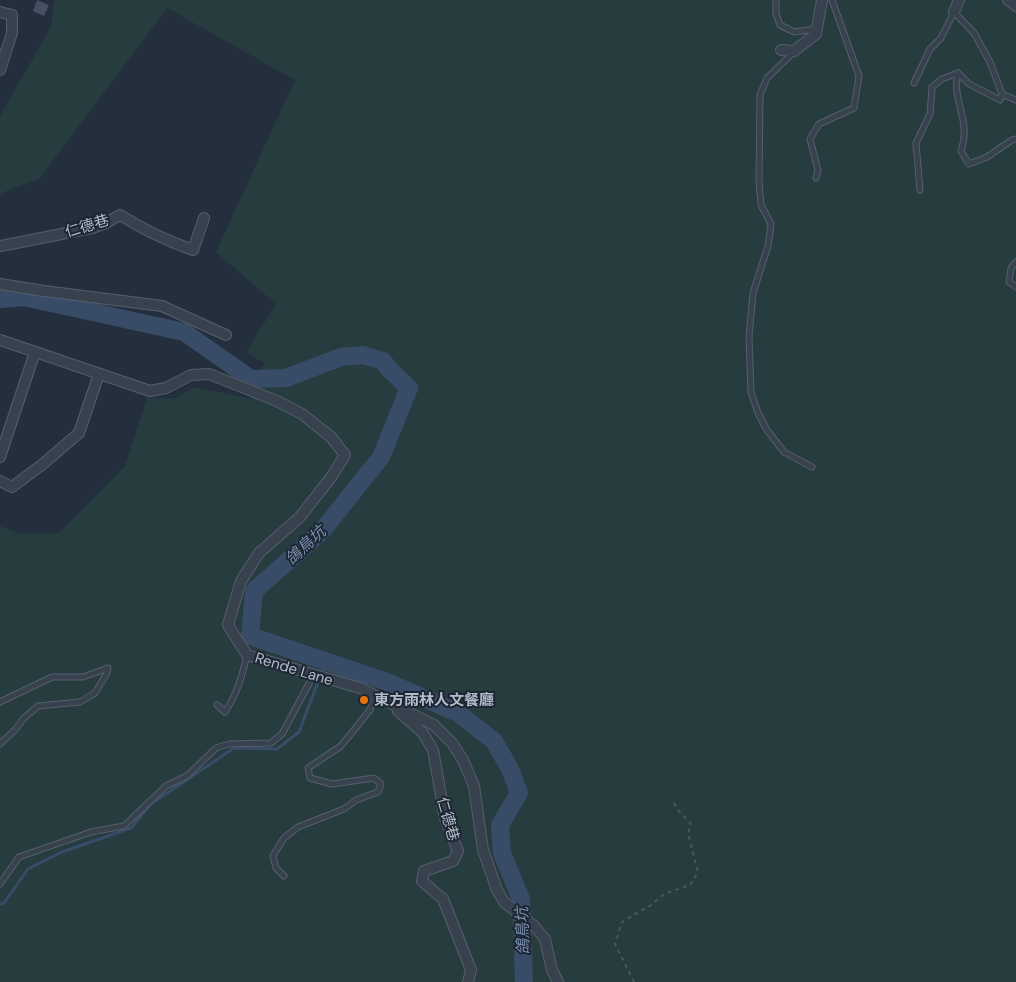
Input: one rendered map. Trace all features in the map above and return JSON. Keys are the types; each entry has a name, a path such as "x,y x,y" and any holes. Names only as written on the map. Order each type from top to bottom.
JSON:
{"street":[{"path":"781,50 794,51 816,34 822,0"},
{"path":"954,12 958,0"},
{"path":"1008,0 1016,6"},
{"path":"0,12 12,15 12,33 0,70"},
{"name":"仁德巷","path":"0,246 92,228 106,224 120,215 158,237 193,250 204,218"},
{"path":"0,284 162,306 226,335"},
{"name":"Rende Lane","path":"0,340 150,391 166,388 191,375 209,374 302,414 331,436 345,455 332,476 300,517 259,553 241,581 228,625 247,655 313,676 360,688 434,725 452,743 463,760 474,786 483,850 497,890 504,902 535,927 545,939 552,970 558,982"},
{"path":"0,457 35,352"},
{"path":"0,481 12,487 43,464 79,433 99,374"},
{"name":"仁德巷","path":"379,698 423,733 433,750 445,818 458,851 454,861 424,870 422,882 443,899 471,970 468,982"}],"lane":[{"path":"776,0 776,14 780,25 794,32 816,30"},
{"path":"816,178 818,170 810,139 819,124 854,108 859,76 832,0"},
{"path":"914,83 930,49 941,38 954,12 974,33 990,62 1002,94 1000,100 969,84 958,73"},
{"path":"794,51 768,78 760,95 758,182 761,205 771,224 768,246 754,293 749,337 751,392 758,413 767,430 784,452 812,467"},
{"path":"958,73 956,82 965,122 965,140 962,151 969,164 987,157 1016,139"},
{"path":"920,190 916,143 930,114 932,87 942,79 958,73"},
{"path":"1002,94 1016,100"},
{"path":"1016,262 1011,268 1009,282 1016,287"},
{"path":"216,705 225,712 232,702 241,681 247,655"},
{"path":"0,702 52,677 83,677 108,668 95,693 80,702 38,706 0,744"},
{"path":"0,884 19,857 91,832 124,826 166,786 187,776 216,748 229,744 270,744 282,734 313,676"},
{"path":"284,876 276,868 273,856 284,838 298,827 344,809 356,800 378,792 381,784 374,778 332,784 310,778 308,768 341,746 379,698"}],"path":[{"path":"634,982 615,944 622,922 651,905 664,894 690,885 698,872 688,833 691,824 678,810 674,802"}],"green space":[{"path":"54,0 1016,0 1016,982 0,982 0,526 20,534 59,533 125,466 147,398 176,398 195,387 252,399 264,363 246,352 276,304 216,252 295,80 167,8 39,179 6,191 0,196 0,116 51,27"}],"building":[{"path":"37,0 49,5 44,16 33,11"}],"waterway":[{"name":"鴿鳥坑","path":"0,299 24,297 184,332 251,379 286,378 341,357 363,355 383,361 409,388 381,457 322,531 254,591 250,636 387,682 458,713 494,741 510,769 519,793 500,825 502,853 521,899 524,982"},
{"path":"0,904 4,903 28,869 62,852 131,828 151,804 234,748 277,749 299,732 326,661"}],"place":[{"name":"東方雨林人文餐廳","path":"364,700"}]}
